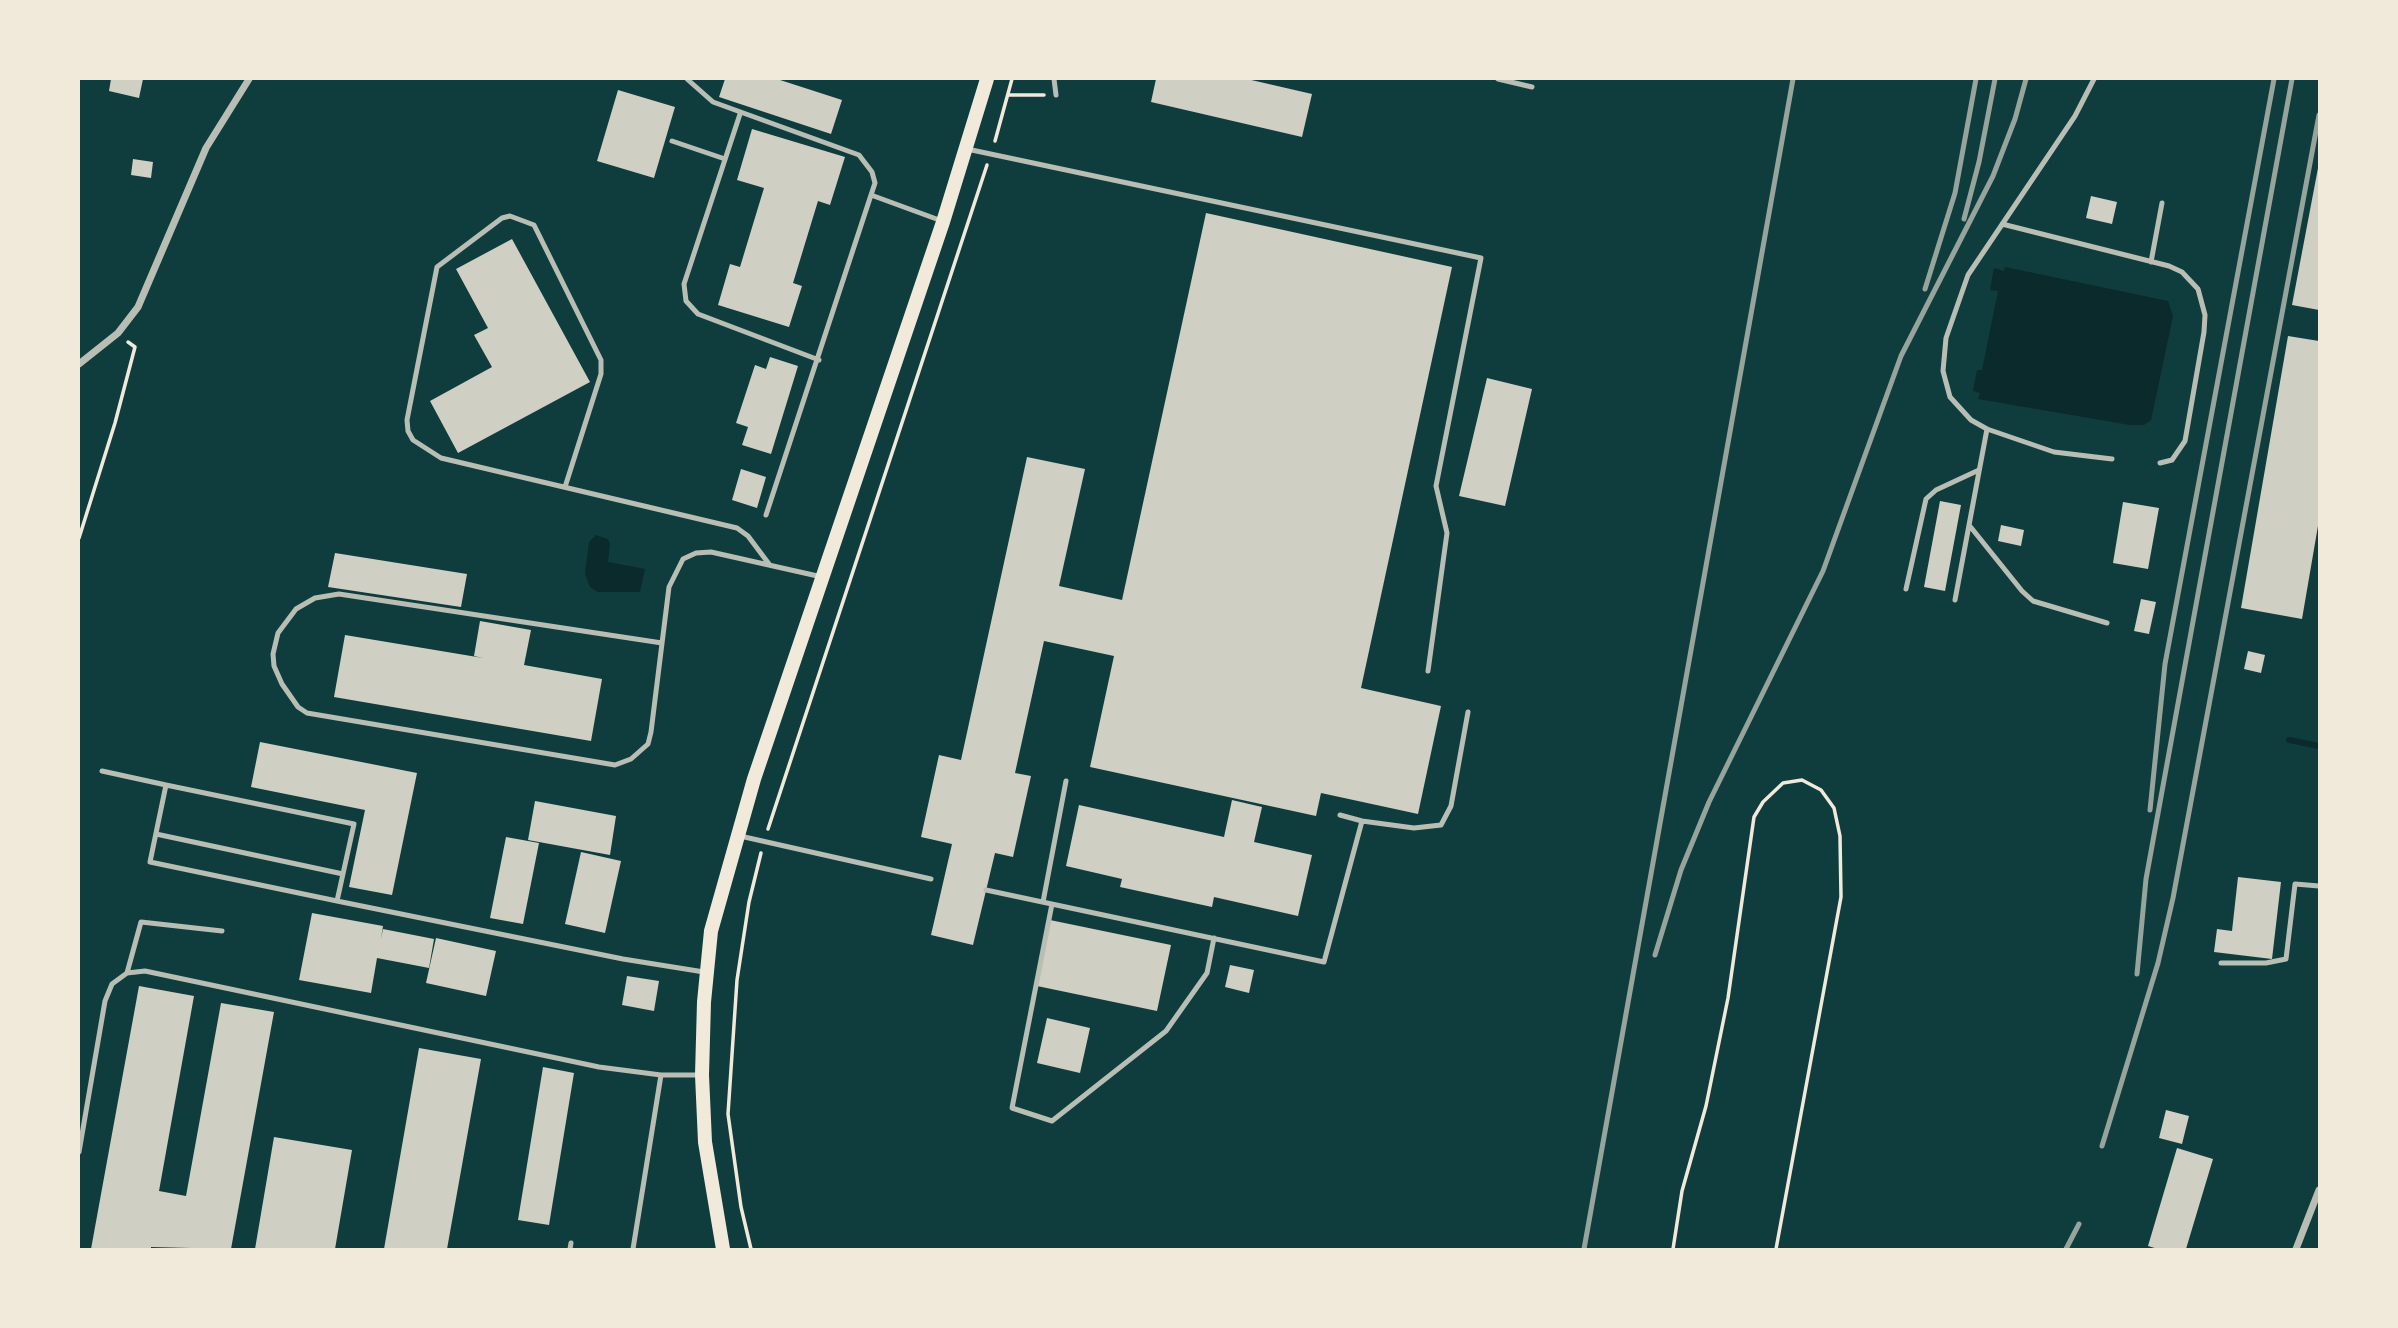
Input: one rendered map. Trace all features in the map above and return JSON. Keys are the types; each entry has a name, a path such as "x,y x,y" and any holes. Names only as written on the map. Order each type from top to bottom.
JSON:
{"main road":[{"path":"723,1249 705,1142 702,1075 706,973 711,931 737,836 943,222 986,79"}],"street":[{"path":"79,364 118,333 138,307 206,148 249,79"},
{"path":"2296,1249 2319,1190"}],"lane":[{"path":"687,79 702,96 740,114 859,155 872,172 875,183 766,515"},
{"path":"1054,79 1056,95"},
{"path":"1498,79 1532,87"},
{"path":"2094,79 2075,116 1968,275 1956,303 1943,355 1942,371 1950,397 1971,420 1987,429 2054,452 2112,459"},
{"path":"740,114 684,284 686,301 698,314 819,360"},
{"path":"672,141 725,159"},
{"path":"967,149 1481,258 1436,486 1447,533 1428,671"},
{"path":"871,195 943,222"},
{"path":"2151,262 2162,203"},
{"path":"565,487 601,374 601,360 534,225 510,216 502,218 437,267 407,420 408,431 424,450 441,458 565,487 737,527 748,536 770,565"},
{"path":"2002,224 2182,272 2198,289 2205,315 2185,441 2172,460 2160,463"},
{"path":"1955,600 1987,429"},
{"path":"1906,589 1926,499 1936,490 1979,470"},
{"path":"1969,525 2022,592 2033,601 2107,623"},
{"path":"662,643 339,594 315,598 296,609 278,632 273,654 274,666 282,684 298,707 307,713 615,765 631,759 648,744 662,643 669,587 679,565 688,555 711,552 825,578"},
{"path":"1340,815 1362,821 1414,828 1441,825 1451,806 1468,712"},
{"path":"102,771 354,824 337,901"},
{"path":"1042,902 1066,781"},
{"path":"166,785 150,862 706,973"},
{"path":"986,890 1324,962 1362,821"},
{"path":"156,834 343,874"},
{"path":"737,836 931,879"},
{"path":"2221,963 2266,963 2286,959 2295,884 2319,886"},
{"path":"1052,904 1012,1108 1052,1121 1167,1031 1207,974 1214,939"},
{"path":"127,973 141,922 222,932"},
{"path":"79,1152 106,1001 111,984 127,973 145,971 599,1067 661,1075 702,1075"},
{"path":"633,1249 661,1075"}],"path":[{"path":"751,1249 741,1207 728,1114 737,980 748,902 764,841 991,154 1012,79"},
{"path":"1008,95 1056,95"},
{"path":"79,538 115,423 135,347 118,333"},
{"path":"1673,1249 1682,1191 1706,1106 1728,998 1754,817 1773,791 1783,783 1802,780 1821,790 1834,808 1840,836 1841,897 1776,1249"}],"water":[{"path":"2005,267 2168,301 2173,316 2151,420 2144,425 2130,425 1978,399 1980,393 1973,391 1977,370 1982,370 1998,291 1990,290 1994,268 2004,271"},
{"path":"596,535 608,539 608,562 645,569 640,592 598,592 590,587 585,574 589,542"}],"building":[{"path":"111,79 143,79 139,98 109,91"},
{"path":"725,79 777,79 842,100 831,134 719,97"},
{"path":"1156,79 1247,79 1312,94 1302,137 1151,102"},
{"path":"618,90 675,107 654,178 597,161"},
{"path":"752,129 845,157 830,205 818,201 793,283 802,286 789,327 718,305 730,264 740,267 764,188 737,180"},
{"path":"133,159 153,162 151,178 131,175"},
{"path":"2319,168 2319,310 2292,305"},
{"path":"2091,196 2117,202 2112,224 2086,218"},
{"path":"1206,213 1452,267 1361,688 1441,706 1418,814 1321,793 1316,816 1090,767 1114,656 1044,641 1015,773 1031,776 1013,857 995,853 973,945 931,935 952,844 921,837 939,755 961,760 1027,457 1085,469 1059,586 1122,600"},
{"path":"512,239 590,382 458,453 430,401 492,367 474,335 488,328 456,269"},
{"path":"2288,336 2319,341 2319,520 2302,619 2241,608"},
{"path":"770,357 798,366 771,454 742,445 748,427 736,423 755,365 766,369"},
{"path":"1487,378 1532,389 1505,506 1459,496"},
{"path":"741,469 766,477 757,508 732,500"},
{"path":"1940,501 1961,505 1945,591 1924,587"},
{"path":"2123,502 2159,508 2148,569 2113,563"},
{"path":"2001,525 2024,530 2021,546 1998,541"},
{"path":"335,553 467,574 461,607 328,587"},
{"path":"2141,599 2156,602 2149,634 2134,631"},
{"path":"480,621 531,630 524,665 602,679 591,741 334,697 345,635 483,658 474,656"},
{"path":"2248,651 2265,655 2261,673 2244,669"},
{"path":"260,742 417,773 392,895 349,887 365,810 251,787"},
{"path":"1232,800 1262,807 1254,842 1312,855 1298,916 1214,897 1212,907 1120,887 1122,879 1066,866 1079,805 1224,837"},
{"path":"535,801 616,816 610,855 528,840"},
{"path":"506,837 539,843 523,924 490,918"},
{"path":"581,852 621,861 605,933 565,924"},
{"path":"2238,877 2281,882 2272,959 2214,952 2217,929 2232,931"},
{"path":"312,913 383,926 381,939 383,929 434,939 429,968 377,958 371,993 299,980"},
{"path":"1050,920 1171,945 1157,1011 1037,986"},
{"path":"436,938 496,951 486,996 426,983"},
{"path":"1230,965 1254,970 1249,993 1225,987"},
{"path":"627,976 659,981 654,1011 622,1005"},
{"path":"139,986 194,996 159,1191 186,1196 221,1003 274,1012 231,1249 91,1249"},
{"path":"1047,1018 1090,1028 1080,1073 1037,1063"},
{"path":"419,1048 481,1059 447,1249 384,1249"},
{"path":"543,1067 574,1073 549,1225 518,1220"},
{"path":"2166,1110 2189,1116 2182,1144 2159,1138"},
{"path":"274,1137 352,1150 335,1249 255,1249"},
{"path":"2177,1148 2213,1159 2186,1249 2158,1249 2148,1246"}],"waterway":[{"path":"2289,740 2319,746"}],"railway":[{"path":"1584,1249 1793,79"},
{"path":"1925,289 1955,193 1976,79"},
{"path":"1964,219 1979,162 1995,79"},
{"path":"1655,955 1681,870 1709,802 1823,571 1901,356 1993,176 2015,119 2026,79"},
{"path":"2150,810 2165,664 2274,79"},
{"path":"2137,974 2146,879 2292,79"},
{"path":"2102,1146 2158,963 2173,898 2319,115"},
{"path":"2066,1249 2079,1224"}]}
